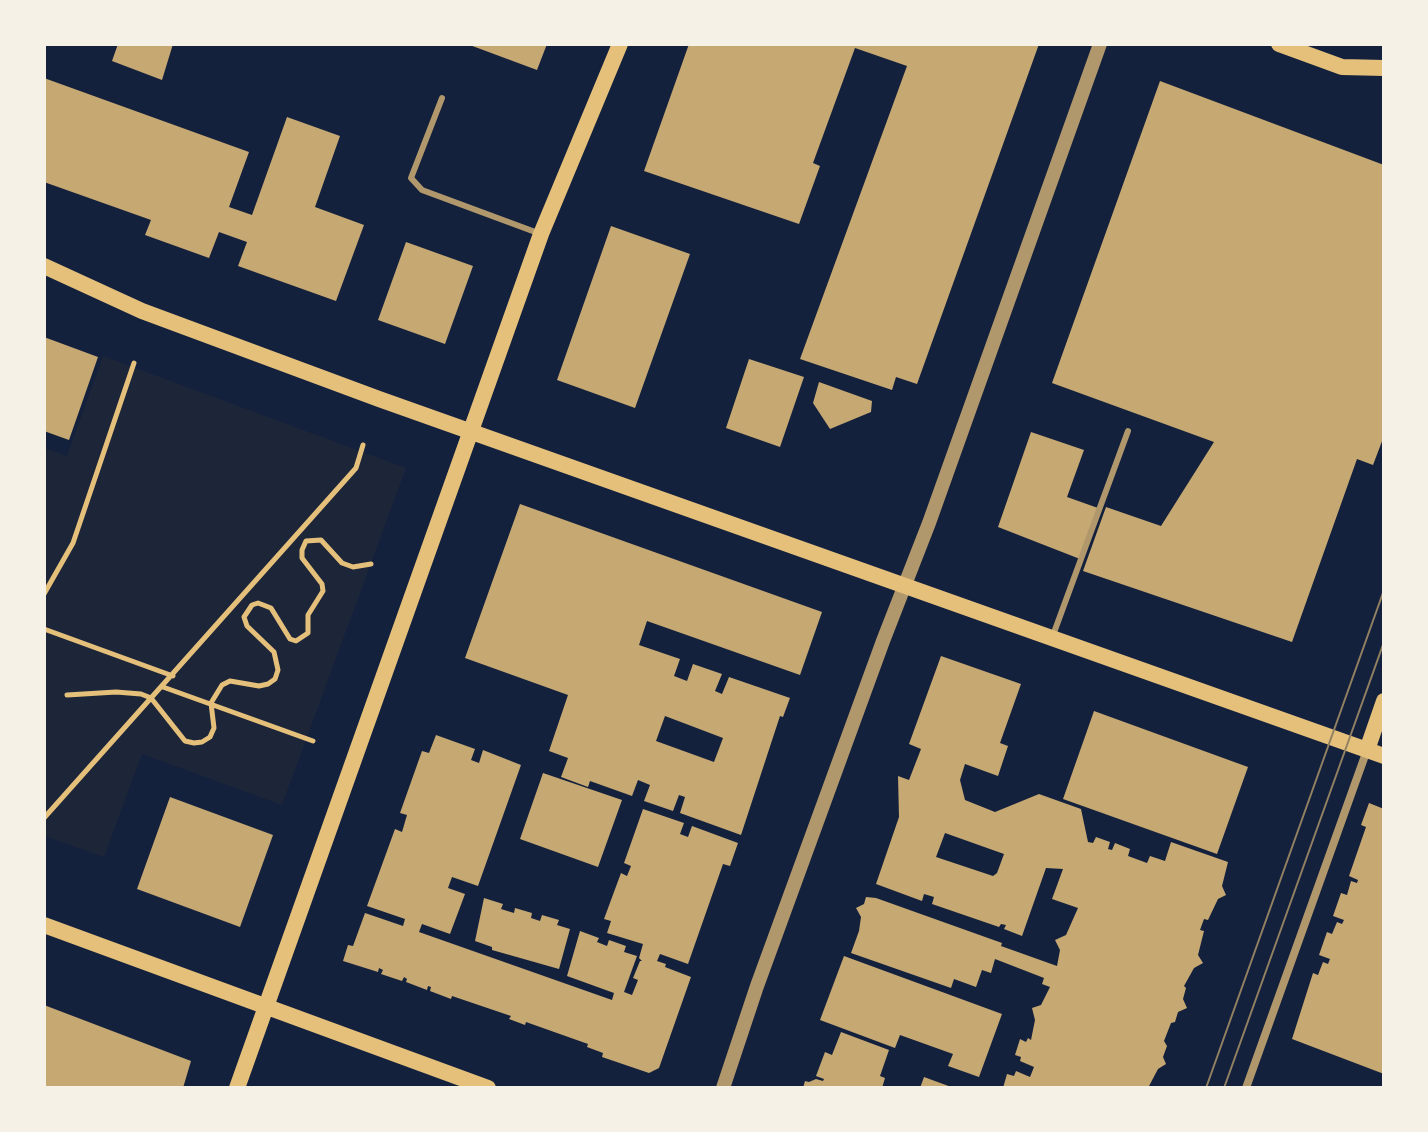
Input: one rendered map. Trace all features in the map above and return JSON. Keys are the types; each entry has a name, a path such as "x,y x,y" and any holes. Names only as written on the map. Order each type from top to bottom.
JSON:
{"main road":[{"path":"237,1088 541,234 620,44"},
{"path":"1279,44 1342,67 1384,68"},
{"path":"44,266 142,311 471,432 1384,756"},
{"path":"1367,750 1384,701"},
{"path":"44,925 488,1088"}],"street":[{"path":"723,1088 1100,44"},
{"path":"1246,1088 1367,750"}],"lane":[{"path":"442,98 411,178 422,190 541,234"},
{"path":"1052,638 1128,431"}],"path":[{"path":"44,594 73,543 134,363"},
{"path":"44,818 356,468 363,445"},
{"path":"67,695 116,692 151,698 185,741 194,743 210,737 214,728 211,703 222,685 230,681 259,686 268,684 275,679 278,670 274,652 247,626 244,617 252,605 258,603 271,608 290,639 296,641 308,633 308,615 323,591 322,584 302,558 306,541 321,540 342,563 353,567 371,564"},
{"path":"44,629 173,676"},
{"path":"163,687 313,741"}],"shaded area":[{"path":"103,356 406,468 282,805 142,754 104,857 44,836 44,448 67,456"}],"building":[{"path":"118,44 173,44 162,80 112,61"},
{"path":"467,44 547,44 537,70"},
{"path":"689,44 1039,44 917,384 896,377 892,390 800,359 907,66 855,48 813,163 820,166 799,224 644,171"},
{"path":"44,78 249,152 229,207 252,215 287,117 340,136 315,207 364,225 336,301 238,266 247,242 219,232 209,258 145,235 151,220 44,182"},
{"path":"1160,81 1384,165 1384,436 1373,465 1357,459 1292,642 1083,571 1106,507 1161,526 1214,442 1052,383"},
{"path":"611,226 690,254 635,408 557,380"},
{"path":"406,242 473,266 445,344 378,320"},
{"path":"44,337 98,357 69,440 44,431"},
{"path":"749,359 804,377 780,447 726,428"},
{"path":"819,382 872,401 871,412 830,429 813,403"},
{"path":"1031,432 1084,450 1067,497 1098,508 1080,559 998,527"},
{"path":"520,504 822,612 800,675 647,621 639,645 680,659 674,676 687,681 693,664 722,674 715,691 722,694 729,677 790,698 783,717 780,716 741,835 680,813 685,797 679,795 673,811 644,801 650,785 638,780 632,796 590,781 588,787 561,777 568,758 549,751 568,695 465,658","holes":["665,716 723,738 714,762 656,741"]},
{"path":"941,656 1021,684 1000,743 1008,746 998,776 965,764 960,780 965,800 995,812 1039,794 1081,809 1088,842 1093,843 1096,837 1110,842 1108,849 1112,850 1115,843 1130,849 1128,856 1147,863 1150,856 1165,861 1171,842 1228,862 1222,886 1226,895 1218,899 1200,930 1204,931 1198,955 1203,963 1194,968 1184,986 1183,999 1187,1008 1178,1012 1175,1022 1171,1023 1164,1041 1167,1046 1163,1057 1166,1064 1158,1069 1148,1088 1003,1088 1007,1074 1014,1076 1016,1071 1030,1077 1034,1067 1020,1061 1021,1057 1015,1055 1020,1039 1026,1042 1028,1038 1031,1040 1035,1020 1032,1008 1041,1005 1050,987 1042,984 1044,978 995,959 991,973 982,970 976,987 954,979 951,988 851,953 861,917 856,908 864,904 866,897 1002,943 1001,946 1057,966 1060,950 1055,940 1066,935 1078,908 1052,899 1063,869 1046,868 1022,936 1004,929 1006,925 999,927 932,904 934,897 924,894 922,901 876,884 899,817 898,776 909,780 921,749 909,744","holes":["945,833 1004,854 993,876 936,857"]},
{"path":"1094,711 1248,767 1217,854 1063,799"},
{"path":"436,735 475,749 471,760 479,763 483,750 521,765 478,886 452,877 448,888 465,894 450,934 422,924 419,932 612,1000 614,993 567,976 580,931 599,938 597,942 607,946 609,940 626,946 624,952 637,956 624,992 632,995 638,980 633,978 642,961 639,958 643,944 607,933 611,921 604,919 621,873 627,876 631,866 624,863 643,809 684,823 680,834 688,837 692,826 738,843 730,866 723,864 688,964 660,954 657,961 691,977 659,1068 649,1073 602,1057 603,1053 587,1047 588,1044 526,1022 525,1025 509,1019 511,1016 452,996 451,999 430,991 431,987 428,986 427,990 406,982 404,977 402,981 381,974 383,970 379,968 378,972 343,961 348,945 353,946 365,913 403,926 405,919 367,906 395,829 402,832 407,815 400,813 422,751 429,753"},
{"path":"543,773 622,800 598,867 520,839"},
{"path":"170,797 273,835 240,927 137,889"},
{"path":"1369,803 1384,809 1384,1074 1292,1039 1313,973 1318,975 1323,962 1328,964 1330,959 1319,955 1327,932 1332,934 1337,922 1342,924 1344,920 1333,916 1341,893 1347,895 1351,881 1357,883 1358,880 1349,876 1366,827 1361,825"},
{"path":"484,898 503,904 501,909 514,913 515,908 532,913 531,918 540,921 542,915 559,920 557,925 570,929 559,969 492,950 492,947 475,941"},
{"path":"844,956 1002,1014 979,1077 948,1066 953,1054 900,1035 895,1048 820,1020"},
{"path":"44,1005 191,1061 183,1088 44,1088"},
{"path":"841,1032 889,1050 880,1076 885,1078 882,1088 803,1088 805,1081 823,1081 816,1076 825,1052 832,1055"},
{"path":"924,1077 954,1088 920,1088"}],"tram line":[{"path":"1206,1088 1384,590"},
{"path":"1224,1088 1384,642"}]}
